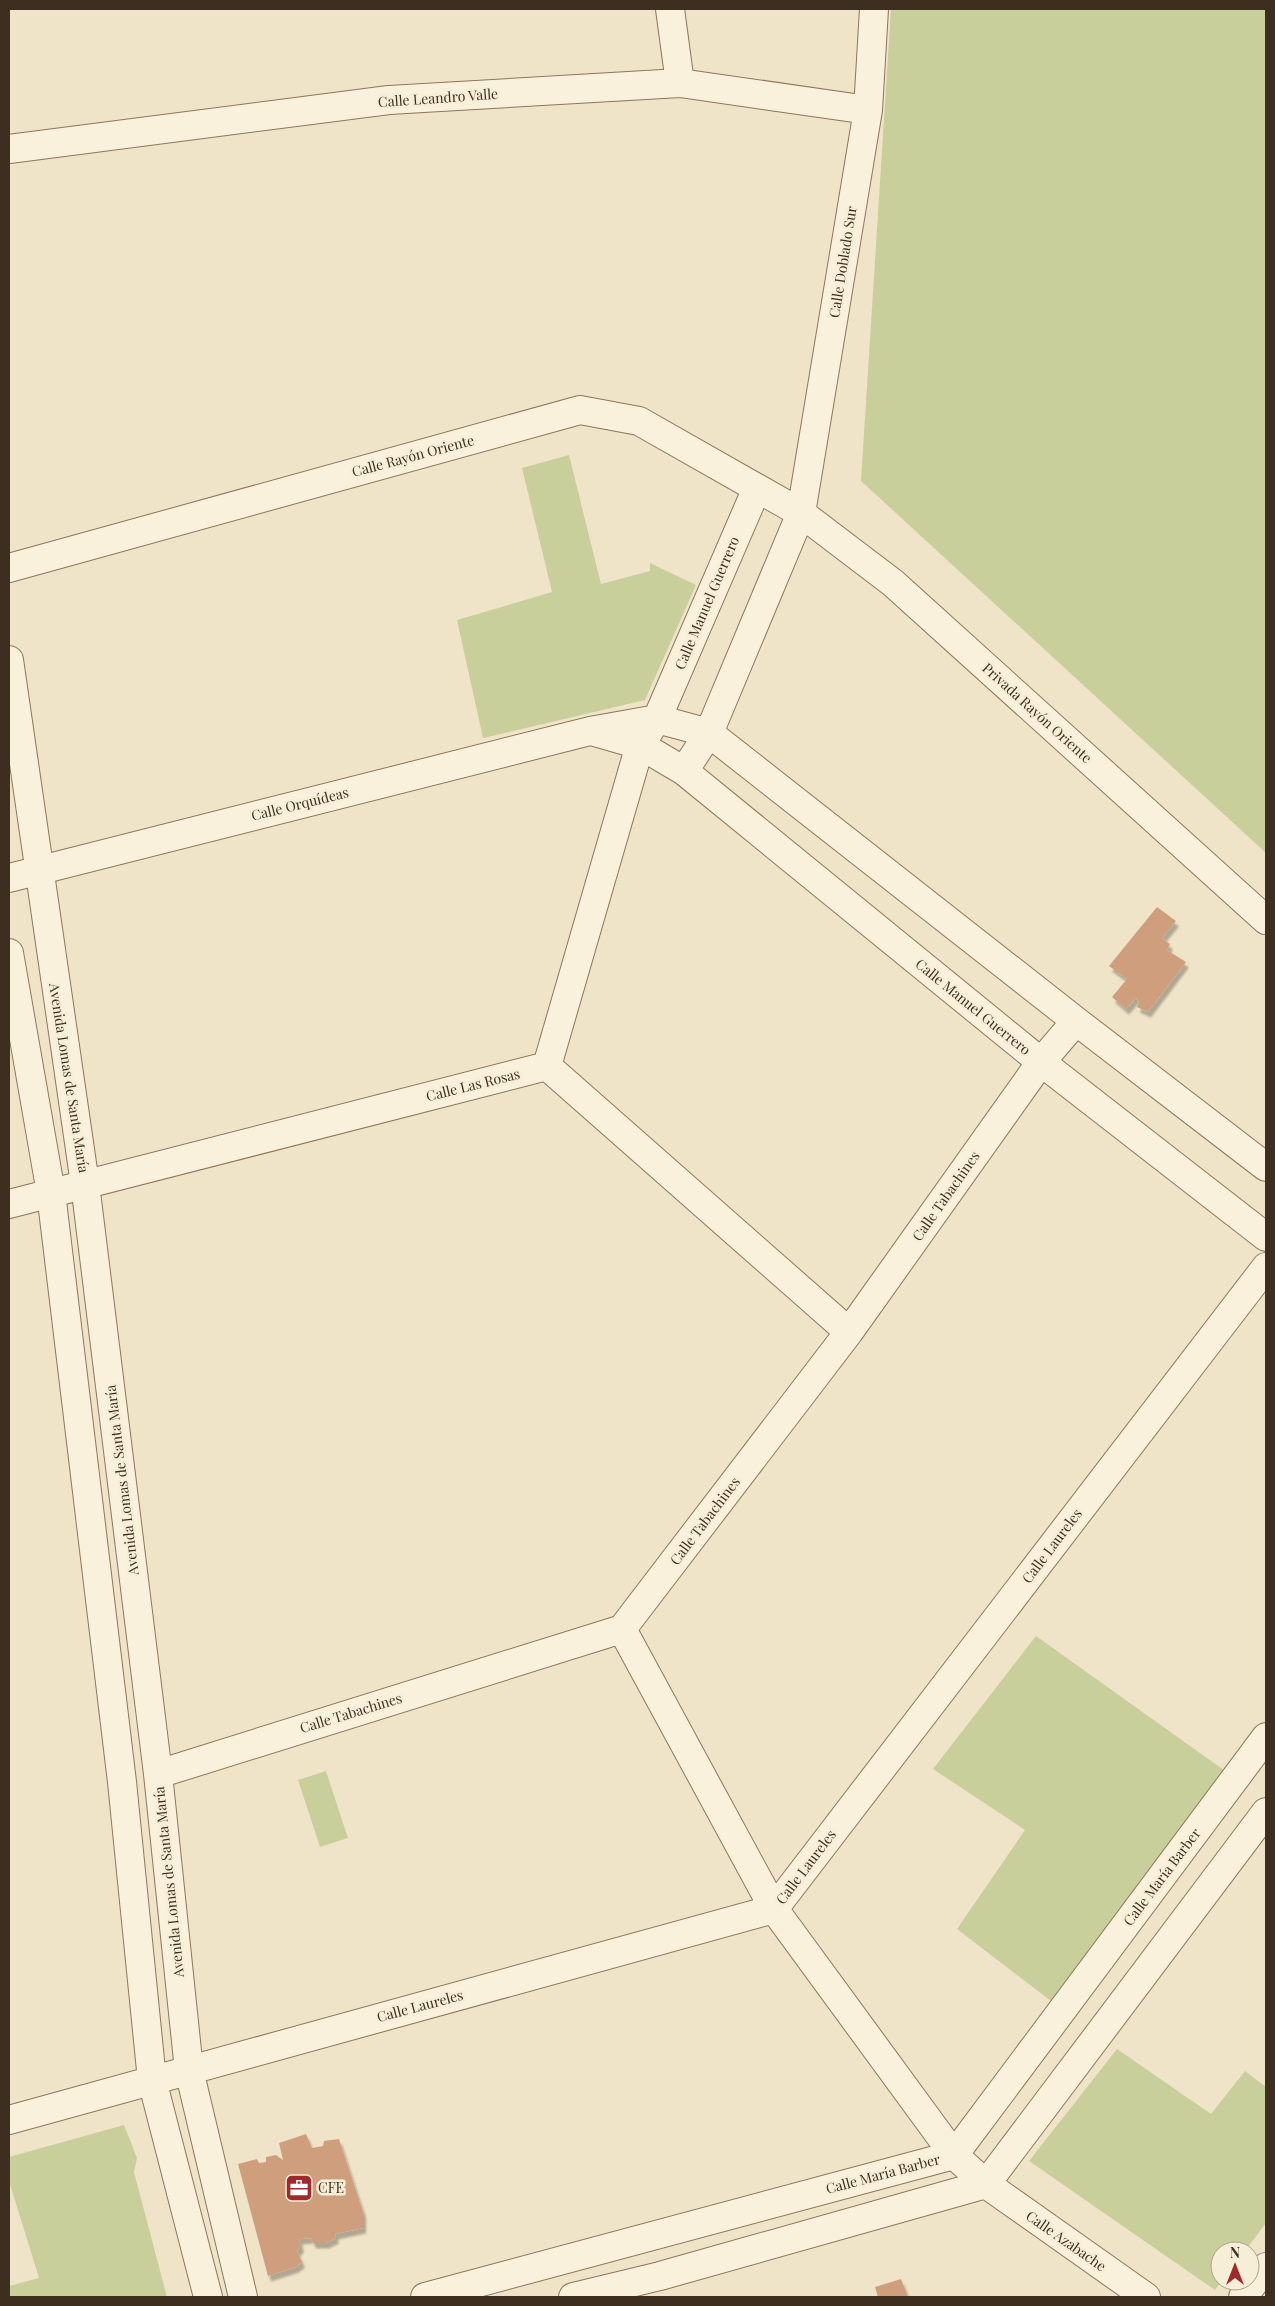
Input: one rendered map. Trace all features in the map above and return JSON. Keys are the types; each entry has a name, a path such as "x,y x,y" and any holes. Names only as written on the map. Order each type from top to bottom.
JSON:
{"street":[{"path":"670,9 680,83"},
{"name":"Calle Doblado Sur","path":"801,513 868,110 874,9"},
{"name":"Calle Leandro Valle","path":"9,149 389,100 680,83 868,110"},
{"name":"Calle Rayón Oriente","path":"9,568 580,410 639,421 801,513"},
{"name":"Calle Manuel Guerrero","path":"757,488 657,719 640,745 684,771 1041,1062 1266,1237"},
{"path":"684,771 709,733 801,513"},
{"name":"Privada Rayón Oriente","path":"801,513 893,583 1266,920"},
{"name":"Avenida Lomas de Santa María","path":"9,660 38,871 85,1184 158,1774 189,2070 243,2297"},
{"path":"657,719 709,733 1266,1166"},
{"name":"Calle Orquídeas","path":"9,878 590,731 657,719"},
{"name":"Calle Orquídeas","path":"590,731 640,745"},
{"path":"640,745 547,1066 849,1332"},
{"path":"9,952 51,1193 122,1782 152,2080 208,2297"},
{"name":"Calle Tabachines","path":"158,1774 622,1629 849,1332 1041,1062 1076,1020"},
{"name":"Calle Las Rosas","path":"9,1204 547,1066"},
{"name":"Calle Laureles","path":"9,2120 774,1909 1266,1266"},
{"name":"Calle Azabache","path":"622,1629 774,1909 954,2155 986,2184 1146,2297"},
{"name":"Calle María Barber","path":"425,2297 954,2155 1266,1737"},
{"path":"573,2297 663,2287 986,2184 1266,1812"},
{"path":"646,2238 663,2287"},
{"path":"1243,2297 1266,2267"}],"green space":[{"path":"891,9 1266,9 1266,853 861,481"},
{"path":"569,455 601,584 650,571 650,563 696,585 645,700 483,738 457,620 552,592 522,468"},
{"path":"1036,1636 1228,1773 1051,2001 957,1929 1025,1830 933,1769"},
{"path":"326,1771 348,1838 320,1847 298,1780"},
{"path":"1117,2049 1211,2114 1245,2071 1266,2087 1266,2223 1252,2241 1210,2241 1210,2287 1029,2161"},
{"path":"124,2125 137,2158 134,2172 167,2297 9,2297 9,2286 39,2278 9,2181 9,2157"}],"building":[{"path":"1157,907 1176,921 1162,938 1170,944 1167,950 1186,962 1148,1012 1137,1007 1139,1002 1136,998 1126,1009 1112,997 1127,979 1109,966"},
{"name":"CFE","path":"306,2134 312,2148 323,2146 324,2141 339,2139 363,2212 363,2228 335,2234 336,2238 326,2243 313,2243 311,2238 299,2239 301,2247 297,2251 302,2262 296,2267 268,2276 238,2164 257,2159 259,2163 266,2162 266,2157 276,2155 283,2160 279,2143"},
{"path":"901,2279 908,2297 878,2297 875,2287"}],"place":[{"name":"CFE","path":"299,2188"}]}
